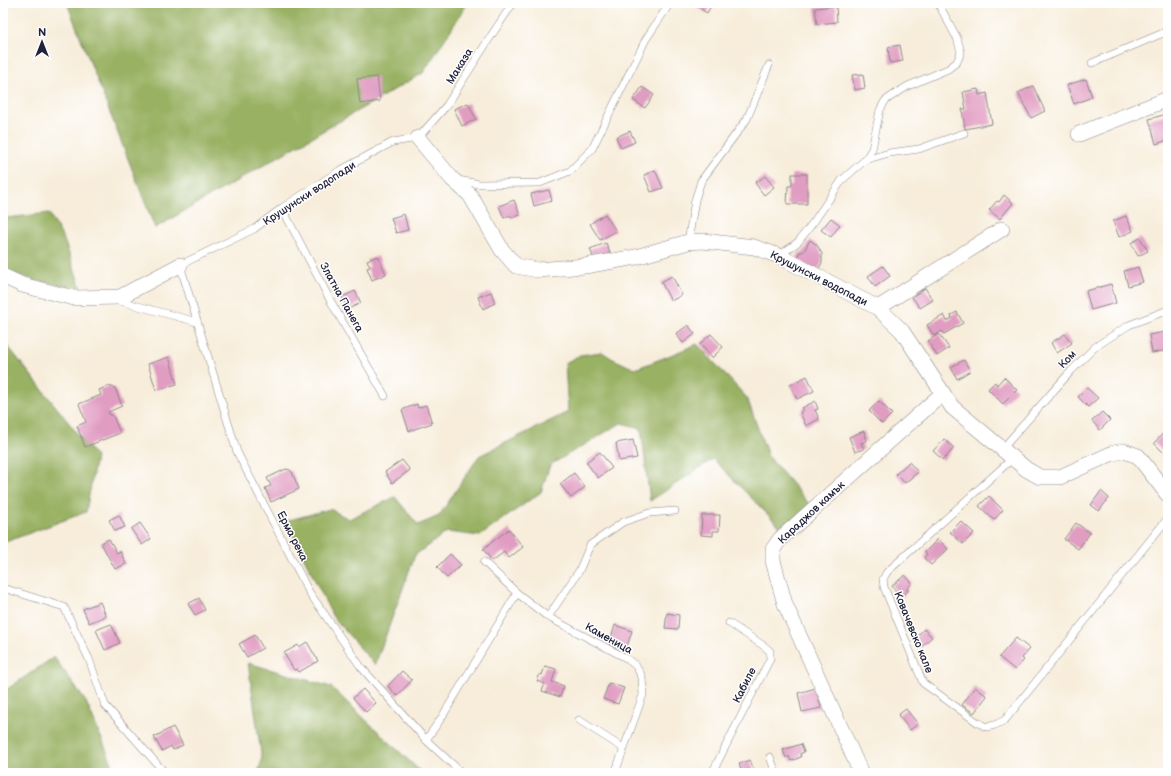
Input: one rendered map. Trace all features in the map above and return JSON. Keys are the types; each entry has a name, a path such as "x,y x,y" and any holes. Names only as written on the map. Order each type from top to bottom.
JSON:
{"street":[{"path":"1079,134 1168,99"},
{"name":"Крушунски водопади","path":"418,138 452,179 470,195 502,250 516,266 538,270 585,266 636,257 688,242 703,241 754,247 779,256 878,308 902,331 942,394 952,407 1026,469 1040,477 1060,477 1113,453 1124,451 1138,456 1168,495"},
{"path":"878,308 1002,228"},
{"name":"Крушунски водопади","path":"3,276 22,285 74,298 120,297 180,265"},
{"name":"Караджов камък","path":"861,773 785,604 773,561 773,549 780,539 942,394"}],"lane":[{"name":"Маказа","path":"418,138 447,105 513,3"},
{"path":"452,179 479,184 540,183 570,171 592,149 646,39 670,3"},
{"path":"779,256 798,242 842,180 866,160 872,149 880,110 885,101 908,86 948,69 957,62 961,52 957,38 938,3"},
{"path":"1092,63 1168,31"},
{"path":"688,242 695,200 702,181 747,119 769,65"},
{"path":"866,160 889,153 919,149 964,133"},
{"name":"Крушунски водопади","path":"180,265 254,229 282,208 339,170 393,142 418,138"},
{"name":"Златна Панега","path":"282,208 330,300 385,396"},
{"name":"Ерма река","path":"180,265 237,452 309,592 361,667 426,740 462,773"},
{"path":"104,297 197,322"},
{"name":"Ком","path":"1007,453 1071,371 1095,347 1129,325 1168,310"},
{"name":"Ковачевско кале","path":"1007,453 887,572 883,579 884,587 922,682 986,727 995,725 1005,720 1168,518"},
{"path":"548,617 578,571 590,545 623,522 649,513 675,511"},
{"name":"Каменица","path":"484,562 517,593 548,617 626,658 636,666 642,677 643,695 615,773"},
{"path":"3,588 64,606 89,659 105,705 165,773"},
{"path":"426,740 442,717 517,593"},
{"name":"Кабиле","path":"712,773 770,659 770,651 729,623"},
{"path":"578,720 623,748"},
{"path":"770,757 776,773"}],"green space":[{"path":"67,3 468,3 423,73 155,228"},
{"path":"3,209 7,218 49,213 64,240 81,288 36,281 3,269"},
{"path":"3,340 96,457 86,512 3,543"},
{"path":"697,344 747,398 768,456 817,513 787,534 713,459 650,501 641,428 621,423 550,465 541,492 480,536 447,532 415,555 375,665 333,617 286,521 330,509 349,519 395,497 418,525 439,516 479,456 568,412 565,363 580,355 602,352 635,369"},
{"path":"54,657 86,702 116,773 3,773 3,692"},
{"path":"248,663 331,687 422,773 258,773 262,760"}],"building":[{"path":"698,3 717,3 714,7 711,6 707,13 696,6"},
{"path":"836,6 837,22 817,24 815,8"},
{"path":"900,45 903,61 890,63 888,47"},
{"path":"863,74 865,88 855,90 852,75"},
{"path":"377,77 380,101 360,104 357,79"},
{"path":"1086,79 1092,97 1074,104 1067,85"},
{"path":"1033,86 1045,111 1031,118 1018,93"},
{"path":"642,87 654,95 645,108 633,100"},
{"path":"978,89 979,95 987,93 992,124 965,129 962,109 966,109 963,92"},
{"path":"468,103 476,119 462,126 454,109"},
{"path":"1167,114 1168,140 1156,144 1149,119"},
{"path":"630,131 635,142 621,148 616,137"},
{"path":"655,170 663,188 651,192 644,175"},
{"path":"792,174 807,174 807,204 787,204 788,186 792,186"},
{"path":"765,176 774,187 764,195 755,183"},
{"path":"549,190 552,201 534,206 531,194"},
{"path":"1004,195 1013,203 1000,219 989,210 997,201 999,202"},
{"path":"514,200 520,215 511,218 510,215 504,218 499,206"},
{"path":"404,214 408,230 396,233 391,218"},
{"path":"605,214 616,231 600,240 590,224"},
{"path":"1126,216 1133,231 1119,237 1113,221"},
{"path":"831,218 840,225 831,237 821,230"},
{"path":"1140,238 1148,251 1138,256 1131,243"},
{"path":"810,240 817,245 822,254 822,263 816,273 797,258 799,253 804,251"},
{"path":"606,243 610,253 594,259 590,249"},
{"path":"378,256 386,274 372,280 367,268 370,267 367,260"},
{"path":"883,266 890,276 875,287 868,276"},
{"path":"1138,267 1143,282 1128,286 1124,271"},
{"path":"672,276 682,295 671,301 661,282"},
{"path":"1111,284 1116,303 1091,310 1086,291"},
{"path":"925,288 933,300 920,308 912,297"},
{"path":"355,291 361,303 348,309 342,297"},
{"path":"491,292 495,303 483,309 478,297"},
{"path":"957,312 963,323 944,334 942,331 934,336 927,325 944,315 947,321 952,318 951,315"},
{"path":"688,325 695,334 683,343 676,334"},
{"path":"1165,332 1168,350 1152,353 1149,335"},
{"path":"711,334 723,347 712,358 700,344"},
{"path":"939,334 949,348 937,356 928,341"},
{"path":"1065,334 1072,343 1057,353 1051,343"},
{"path":"169,357 177,384 156,390 148,364"},
{"path":"964,360 970,371 957,379 951,367"},
{"path":"807,376 814,391 797,399 790,385"},
{"path":"1004,377 1017,390 1003,404 988,389 995,382 997,385"},
{"path":"108,386 115,388 122,406 108,412 113,416 120,433 85,447 77,426 86,422 79,404 101,395 99,390"},
{"path":"1087,388 1098,398 1088,407 1078,397"},
{"path":"815,401 818,409 815,410 819,419 806,426 800,412 804,410 802,408"},
{"path":"879,401 892,414 882,424 869,411"},
{"path":"417,404 418,408 426,405 432,423 409,431 402,410"},
{"path":"1102,412 1110,420 1100,430 1092,421"},
{"path":"1167,429 1168,453 1166,455 1154,443"},
{"path":"864,431 867,441 861,443 864,449 855,452 849,437"},
{"path":"944,439 954,448 943,460 933,451"},
{"path":"633,440 637,458 619,461 616,443"},
{"path":"600,452 612,468 598,478 586,462"},
{"path":"402,460 410,470 392,483 385,472"},
{"path":"909,462 918,472 905,483 896,474"},
{"path":"286,469 292,472 299,489 271,502 265,488 271,486 267,478"},
{"path":"574,473 585,487 571,498 560,484"},
{"path":"1101,491 1109,498 1099,511 1091,505"},
{"path":"989,496 1003,510 994,520 979,506"},
{"path":"119,515 125,527 115,531 109,520"},
{"path":"702,515 720,515 719,531 713,531 713,536 701,535"},
{"path":"961,521 974,533 963,544 950,532"},
{"path":"140,523 151,539 142,545 131,529"},
{"path":"1076,523 1090,533 1078,549 1064,539"},
{"path":"509,529 523,547 509,558 504,552 492,561 483,549"},
{"path":"109,539 117,553 120,551 126,564 115,569 101,543"},
{"path":"938,539 948,549 931,565 924,558 927,554 925,552"},
{"path":"450,554 461,565 447,578 437,567"},
{"path":"905,575 912,583 907,589 908,591 901,597 892,586"},
{"path":"199,598 205,610 195,615 188,604"},
{"path":"100,602 106,616 89,623 83,609"},
{"path":"667,613 679,615 678,629 665,628"},
{"path":"111,624 120,643 105,650 96,630"},
{"path":"615,625 632,631 626,650 609,645"},
{"path":"924,629 932,637 920,648 913,640"},
{"path":"255,635 263,648 247,657 239,644"},
{"path":"1016,638 1030,649 1022,658 1024,660 1015,670 999,657"},
{"path":"307,642 318,661 299,672 297,669 294,670 284,653"},
{"path":"545,666 556,669 552,682 564,686 560,697 542,691 545,684 537,681 540,674 542,675"},
{"path":"402,671 412,680 397,696 388,686"},
{"path":"609,683 624,688 618,704 603,699"},
{"path":"975,687 987,696 974,713 962,705"},
{"path":"816,688 821,708 802,712 798,693"},
{"path":"363,689 376,703 366,712 353,698"},
{"path":"906,709 918,724 910,730 898,715"},
{"path":"173,727 183,745 173,750 171,746 162,751 154,737"},
{"path":"801,744 804,752 800,754 801,757 791,761 789,756 786,758 783,750"},
{"path":"750,760 754,770 742,773 739,764"}]}
